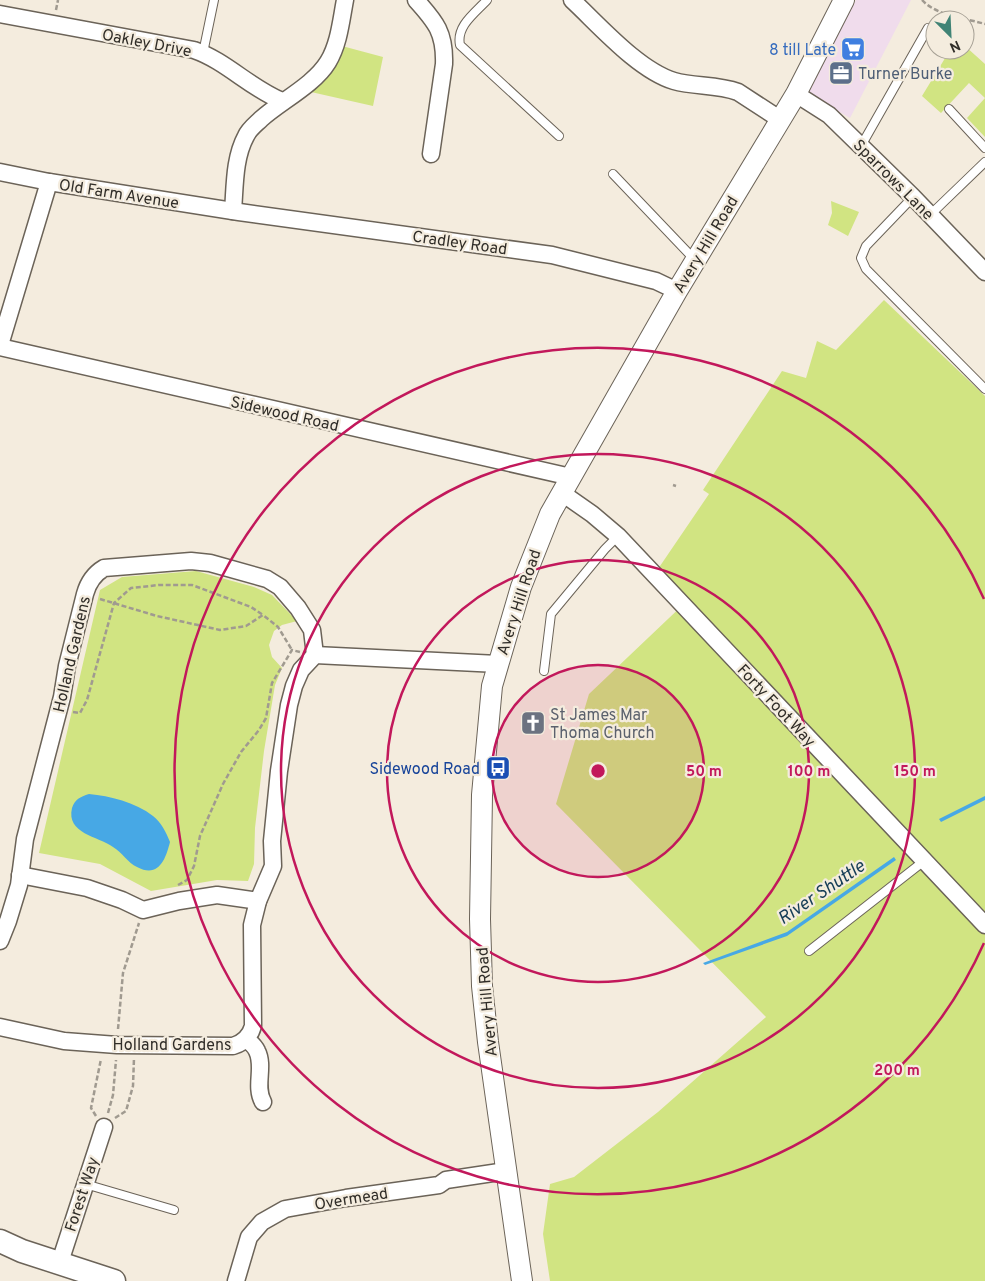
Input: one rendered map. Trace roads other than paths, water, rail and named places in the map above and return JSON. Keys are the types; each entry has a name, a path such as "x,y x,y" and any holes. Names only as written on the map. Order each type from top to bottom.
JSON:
{"main road":[{"path":"0,1241 22,1251 60,1262 82,1276 114,1281"}],"street":[{"path":"236,211 237,163 246,135 282,101 317,75 328,61 338,37 345,0"},
{"path":"416,0 437,26 444,48 444,64 430,154"},
{"path":"572,0 633,56 661,75 673,80 731,89 780,120"},
{"name":"Avery Hill Road","path":"522,1281 482,986 480,919 482,795 492,686 524,578 546,523 677,291 796,94 839,2"},
{"name":"Oakley Drive","path":"0,14 182,47 203,53 268,95 282,101"},
{"name":"Sparrows Lane","path":"796,94 829,115 913,196 985,272"},
{"name":"Old Farm Avenue","path":"0,172 50,182 236,211"},
{"path":"0,346 50,182"},
{"name":"Cradley Road","path":"236,211 552,255 656,281 677,291"},
{"name":"Sidewood Road","path":"0,346 567,485"},
{"name":"Forty Foot Way","path":"567,485 592,514 618,536 985,925"},
{"name":"Holland Gardens","path":"0,941 8,921 20,876 25,839 59,710 67,666 85,594 95,574 104,568 192,561 210,563 267,579 280,587 298,608 312,630 315,655 301,670 294,686 289,706 279,771 272,840 273,866 258,901 252,925 253,1026 246,1039 233,1046 117,1045 64,1041 0,1028"},
{"path":"315,655 498,664"},
{"path":"20,876 86,888 122,900 144,910 179,901 217,895 258,901"},
{"path":"246,1039 257,1050 260,1062 259,1090 263,1102"},
{"name":"Forest Way","path":"60,1262 104,1125"},
{"name":"Overmead","path":"236,1281 249,1237 262,1222 285,1209 439,1185 446,1180 506,1172"}],"lane":[{"path":"203,53 214,0"},
{"path":"487,0 462,28 458,36 460,45 559,136"},
{"path":"861,146 925,33"},
{"path":"949,109 985,148"},
{"path":"930,215 985,162"},
{"path":"613,174 696,260"},
{"path":"913,196 866,246 861,258 866,269 985,389"},
{"path":"544,671 551,614 618,536"},
{"path":"809,951 924,861"},
{"path":"84,1184 174,1210"}],"water":[{"path":"89,794 130,803 156,818 170,842 164,860 156,869 145,870 137,867 107,843 78,829 71,817 72,808 78,799"},
{"path":"985,796 985,800 941,822 939,819"},
{"name":"River Shuttle","path":"894,857 896,860 787,936 705,965 703,963 787,932"}],"place":[{"name":"8 till Late","path":"853,49"},
{"name":"Turner Burke","path":"841,73"},
{"name":"St James Mar Thoma Church","path":"533,723"},
{"name":"Sidewood Road","path":"498,768"}]}
